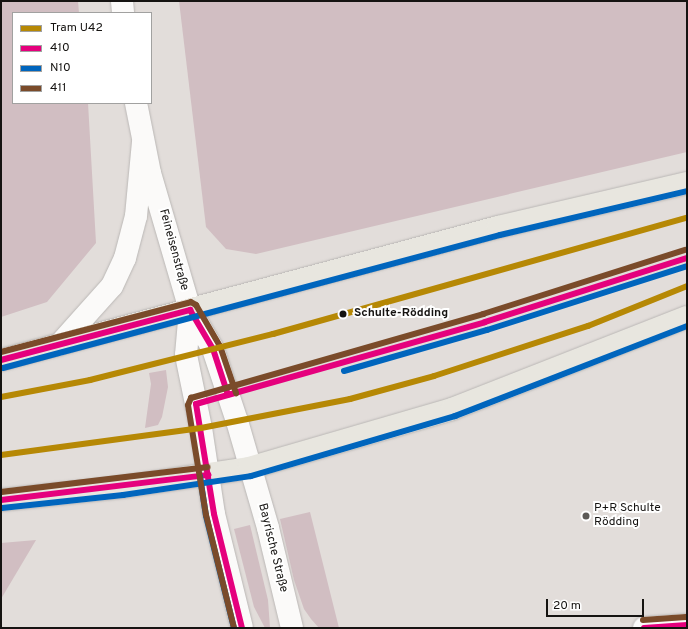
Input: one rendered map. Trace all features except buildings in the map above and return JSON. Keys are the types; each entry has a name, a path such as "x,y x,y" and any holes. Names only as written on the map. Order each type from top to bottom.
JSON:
{"main road":[{"path":"1,360 498,228 687,183"},
{"path":"1,500 208,475 249,468 452,409 687,317"}],"street":[{"path":"122,1 123,12"},
{"name":"Feineisenstraße","path":"136,104 143,142 190,310 213,349 237,421 249,468"},
{"name":"Feineisenstraße","path":"59,345 112,286 125,258 136,216 143,142"},
{"path":"190,310 186,355 214,514 242,628"},
{"name":"Bayrische Straße","path":"249,468 268,528 292,628"},
{"path":"644,628 687,625"}],"shaded area":[{"path":"1,1 78,1 79,12 12,12 12,104 88,104 96,243 47,302 1,317"},
{"path":"179,1 687,1 687,152 256,254 226,249 206,227"},
{"path":"166,370 168,387 162,417 158,425 145,428 151,384 149,373"},
{"path":"310,512 339,628 319,628 304,609 294,580 280,519"},
{"path":"250,525 268,600 270,628 265,628 254,607 234,529"},
{"path":"36,540 1,599 1,543"}],"tram line":[{"name":"U42","path":"1,397 90,380 273,334 687,218"},
{"name":"U42","path":"1,455 201,428 350,399 434,376 588,326 687,286"}],"transit line":[{"name":"N10","path":"3,368 500,235 687,191"},
{"name":"411","path":"234,628 206,515 188,405 191,398 483,314 685,250"},
{"name":"410","path":"196,404 485,322 687,258"},
{"name":"N10","path":"344,371 487,330 687,266"},
{"name":"411","path":"1,352 191,302 196,305 220,346 236,393"},
{"name":"410","path":"190,310 213,349 228,395"},
{"name":"410","path":"1,360 190,310"},
{"name":"N10","path":"2,508 123,495 251,476 455,416 687,326"},
{"name":"410","path":"196,404 214,514 242,628"},
{"name":"411","path":"1,492 207,467"},
{"name":"410","path":"1,500 208,475"},
{"name":"N10","path":"200,476 206,516 234,628"},
{"name":"411","path":"643,620 686,617"},
{"name":"410","path":"644,628 687,625"}],"place":[{"name":"Schulte-Rödding","path":"343,314"},
{"name":"P+R Schulte Rödding","path":"586,516"}]}
